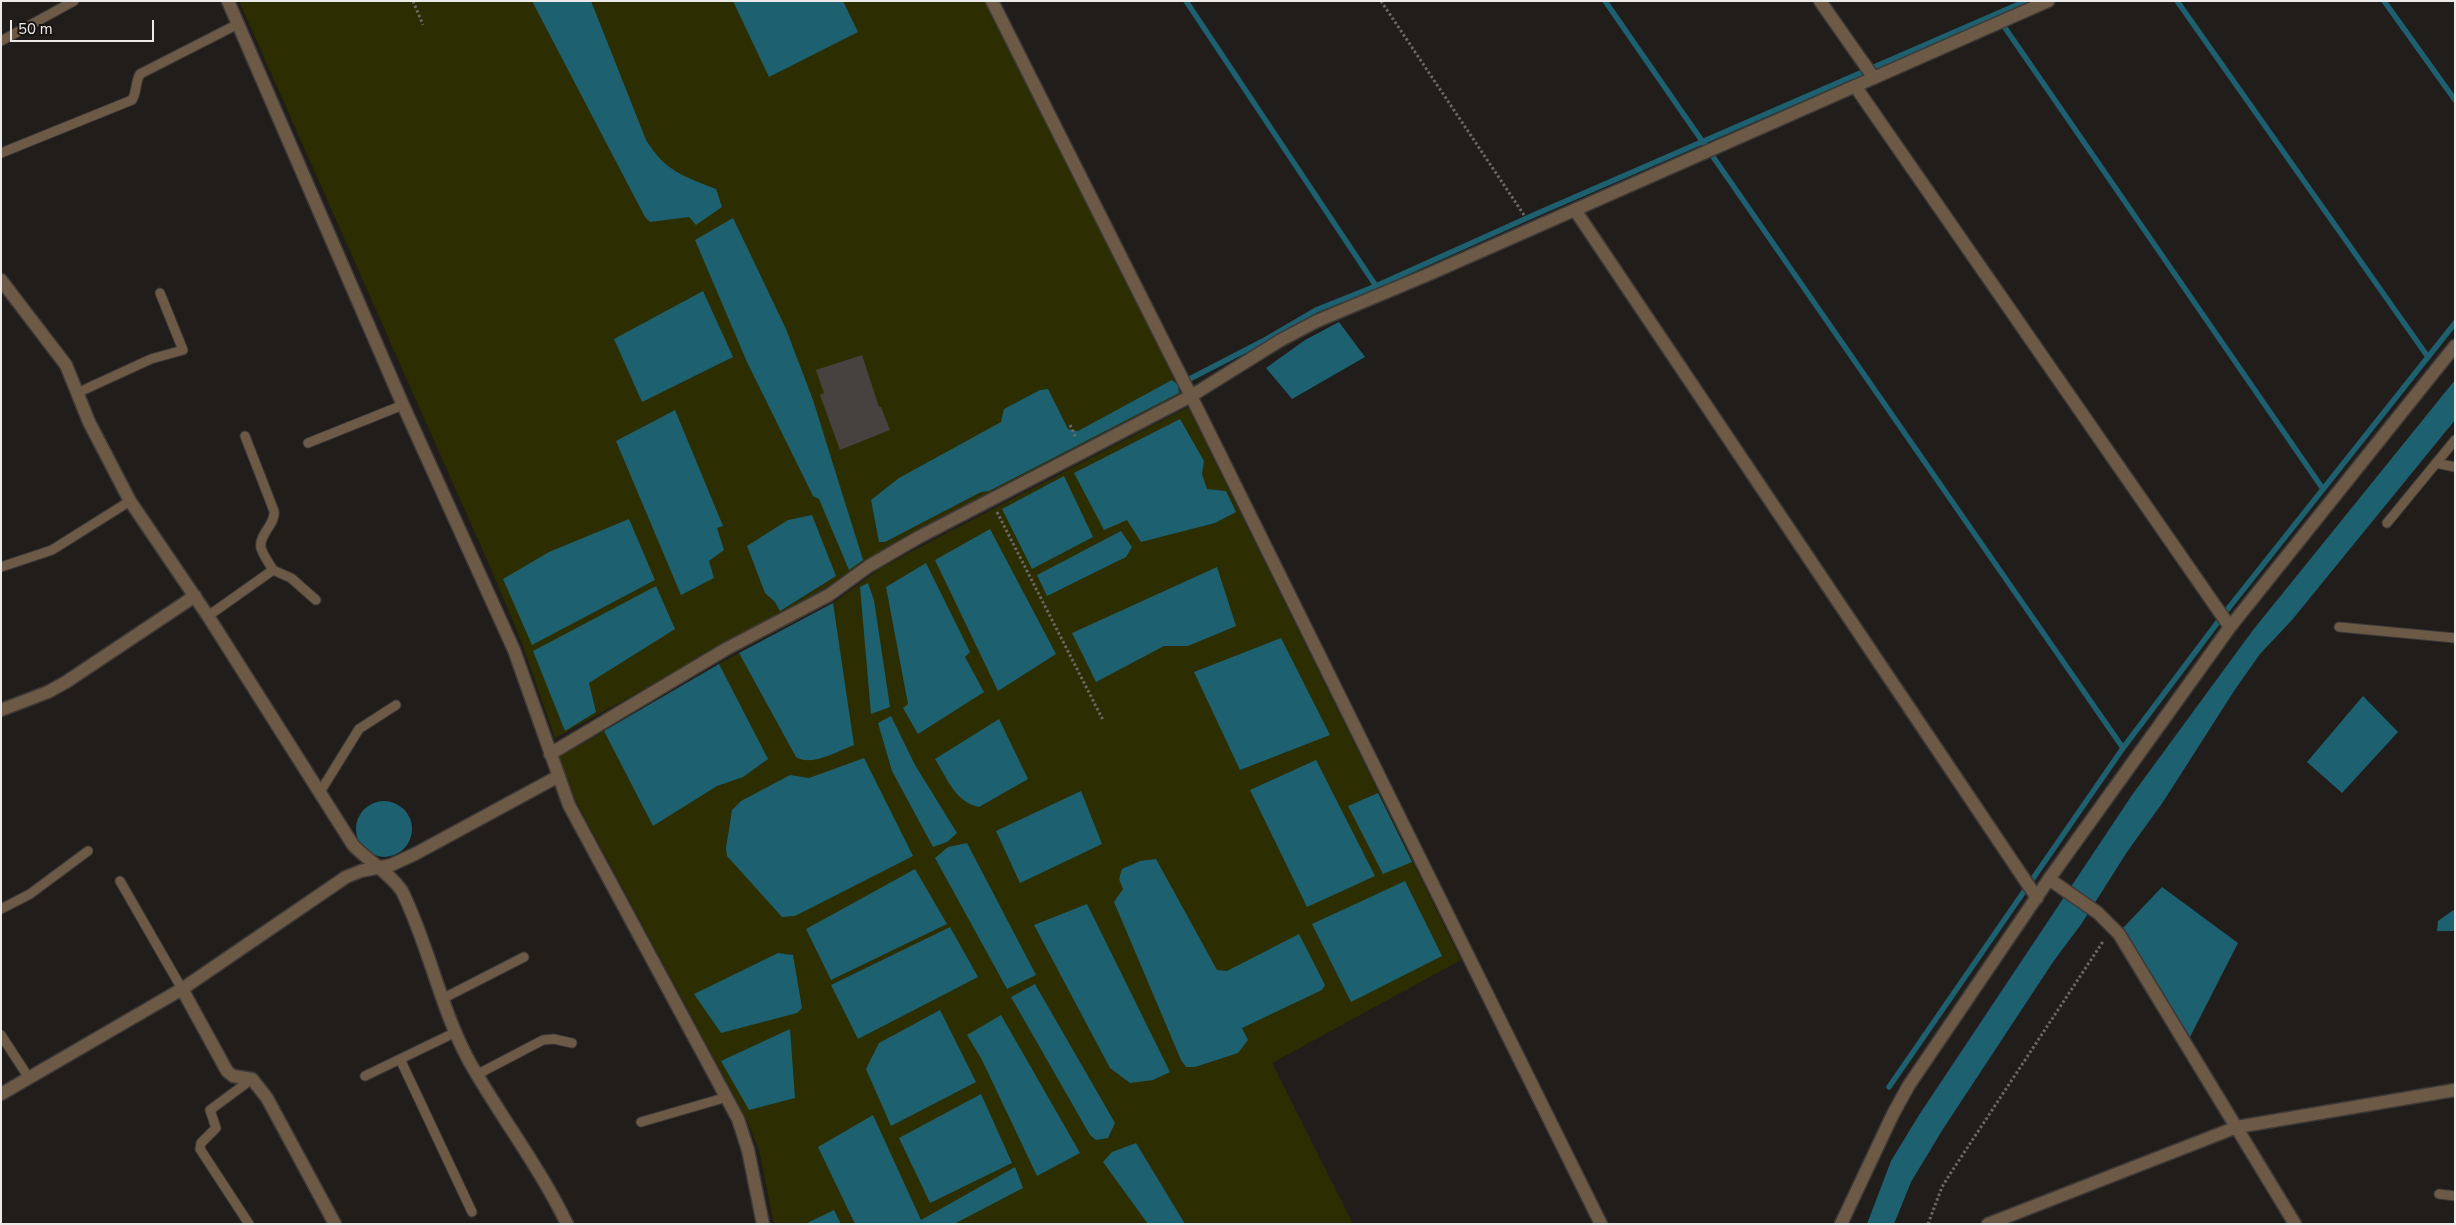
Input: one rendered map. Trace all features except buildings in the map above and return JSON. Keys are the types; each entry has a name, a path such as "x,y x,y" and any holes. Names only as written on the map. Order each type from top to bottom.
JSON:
{"street":[{"path":"228,1 403,405 514,650 557,777 574,814 738,1119 748,1150 763,1224"},
{"path":"992,1 1192,396 1601,1224"},
{"path":"1820,1 1874,78"},
{"path":"550,754 726,649 828,595 869,566 919,537 1192,396 1281,340 1317,321 1575,210 2048,1"},
{"path":"1855,86 2230,627"},
{"path":"1575,210 2037,898"},
{"path":"1,280 66,365 89,422 130,501 208,616 353,845 378,868 392,877 406,899 456,1032 478,1074 540,1171 567,1224"},
{"path":"1841,1224 1892,1114 1909,1085 2037,898 2054,883 2230,627 2455,346"},
{"path":"1,710 48,692 195,596"},
{"path":"1,1094 182,989 346,877 391,865 415,854 557,777"},
{"path":"2054,883 2098,913 2112,927 2237,1127 2294,1224"},
{"path":"182,989 227,1071 233,1076 252,1079 267,1098 335,1224"},
{"path":"1988,1224 2237,1127 2455,1090"}],"lane":[{"path":"1,41 74,1"},
{"path":"1,153 132,100 135,95 136,80 140,74 238,24"},
{"path":"77,393 151,359 183,350 160,293"},
{"path":"308,444 403,405"},
{"path":"245,436 274,511 275,518 262,541 261,547 273,570 291,578 316,600"},
{"path":"2387,523 2455,440"},
{"path":"2436,464 2455,467"},
{"path":"1,568 52,550 130,501"},
{"path":"208,616 273,570"},
{"path":"2339,627 2455,638"},
{"path":"320,792 358,729 396,705"},
{"path":"1,909 38,889 88,851"},
{"path":"120,881 182,989"},
{"path":"442,999 524,957"},
{"path":"365,1076 456,1032"},
{"path":"1,1035 29,1078"},
{"path":"478,1074 543,1040 554,1039 572,1043"},
{"path":"400,1060 472,1212"},
{"path":"249,1224 200,1149 201,1143 216,1128 210,1110 252,1079"},
{"path":"641,1122 727,1096"},
{"path":"2439,1194 2455,1196"}],"path":[{"path":"413,1 423,26"},
{"path":"1381,1 1533,228"},
{"path":"991,500 1103,720"},
{"path":"1928,1224 1942,1187 1950,1174 2112,927"}],"shaded area":[{"path":"239,1 985,1 1182,394 881,552 823,591 555,738 522,643 491,569"},
{"path":"1188,407 1461,960 1272,1063 1353,1224 774,1224 759,1150 745,1116 575,799 559,757 719,664 833,603 884,566"}],"water":[{"path":"532,1 591,1 646,140 660,159 668,166 684,176 716,189 722,207 696,225 689,217 650,222 645,217"},
{"path":"733,1 843,1 858,32 769,77"},
{"path":"733,218 786,329 813,400 863,560 849,570 819,499 813,496 747,362 695,240"},
{"path":"703,291 733,357 642,402 614,339"},
{"path":"1339,322 1365,357 1292,399 1266,368 1305,340"},
{"path":"1172,380 1178,385 1179,393 989,491 981,492 885,542 879,542 871,500 899,478 1001,422 1004,409 1040,390 1048,389 1068,429 1078,431"},
{"path":"2455,380 2455,420 2292,620 2260,654 2234,691 2163,802 2127,852 2082,923 2053,962 1943,1129 1911,1182 1894,1224 1867,1224 1891,1161 1919,1115 2132,795 2253,630"},
{"path":"675,410 723,526 717,528 724,550 709,561 714,578 681,595 616,441"},
{"path":"1180,419 1204,461 1202,474 1207,489 1226,491 1236,512 1215,523 1141,542 1127,520 1104,530 1074,473"},
{"path":"1064,476 1093,537 1032,569 1002,509"},
{"path":"812,515 836,576 780,611 775,602 765,593 747,546 788,520"},
{"path":"629,519 655,580 532,645 503,579 549,552"},
{"path":"990,529 1056,654 998,691 935,560"},
{"path":"1121,531 1132,547 1126,557 1047,596 1037,575"},
{"path":"926,563 970,652 965,657 984,692 918,734 903,708 908,704 886,587"},
{"path":"1217,567 1236,626 1188,646 1164,646 1096,682 1072,633"},
{"path":"868,583 874,600 890,707 871,714 860,587"},
{"path":"656,586 675,629 589,683 596,712 565,731 533,651"},
{"path":"833,603 854,745 825,757 802,760 796,757 739,653"},
{"path":"1281,638 1330,735 1240,770 1194,672"},
{"path":"719,664 768,759 743,777 717,786 653,826 604,731"},
{"path":"2363,696 2398,732 2342,793 2307,762"},
{"path":"891,716 915,765 957,833 947,842 933,847 892,771 878,723"},
{"path":"999,719 1028,779 979,807 958,795 935,759"},
{"path":"864,758 913,856 795,916 782,917 727,856 726,848 732,810 741,801 790,775 809,778"},
{"path":"1316,760 1375,876 1307,907 1250,790"},
{"path":"1081,791 1102,844 1020,883 996,831"},
{"path":"1378,793 1412,862 1383,874 1348,806"},
{"path":"384,801 395,803 404,809 410,818 412,829 410,840 404,849 395,855 384,857 373,855 364,849 358,840 356,829 358,818 364,809 373,803"},
{"path":"967,843 1036,975 1007,989 935,858 948,847"},
{"path":"1156,859 1217,970 1227,971 1299,934 1325,985 1322,990 1242,1028 1248,1040 1238,1053 1195,1067 1186,1067 1181,1060 1114,902 1123,889 1119,879 1122,869 1140,861"},
{"path":"915,869 947,924 831,980 806,929"},
{"path":"1405,881 1442,956 1351,1002 1312,924"},
{"path":"2162,887 2238,943 2190,1037 2123,928"},
{"path":"1087,904 1170,1072 1153,1080 1130,1083 1110,1068 1034,925"},
{"path":"2455,909 2455,931 2437,931 2438,921"},
{"path":"950,927 978,977 858,1039 831,985"},
{"path":"778,953 793,955 802,1008 797,1013 721,1033 694,994"},
{"path":"1035,984 1115,1123 1108,1138 1096,1140 1090,1135 1011,997"},
{"path":"940,1010 976,1082 891,1126 866,1069 879,1043"},
{"path":"1001,1015 1080,1153 1037,1176 982,1060 967,1035"},
{"path":"790,1029 795,1098 749,1110 721,1061"},
{"path":"981,1094 1012,1163 930,1203 899,1138"},
{"path":"873,1115 921,1220 1015,1167 1023,1188 954,1224 855,1224 818,1147"},
{"path":"1136,1143 1185,1224 1148,1224 1103,1162 1112,1152"},
{"path":"834,1210 841,1224 805,1224"}],"waterway":[{"path":"1186,1 1376,286"},
{"path":"1605,1 2123,748"},
{"path":"1178,385 1263,341 1316,310 1376,286 1536,214 2026,1"},
{"path":"2177,1 2428,357"},
{"path":"2384,1 2455,100"},
{"path":"2001,22 2323,489"},
{"path":"1889,1087 2123,748 2227,610 2455,323"}]}
